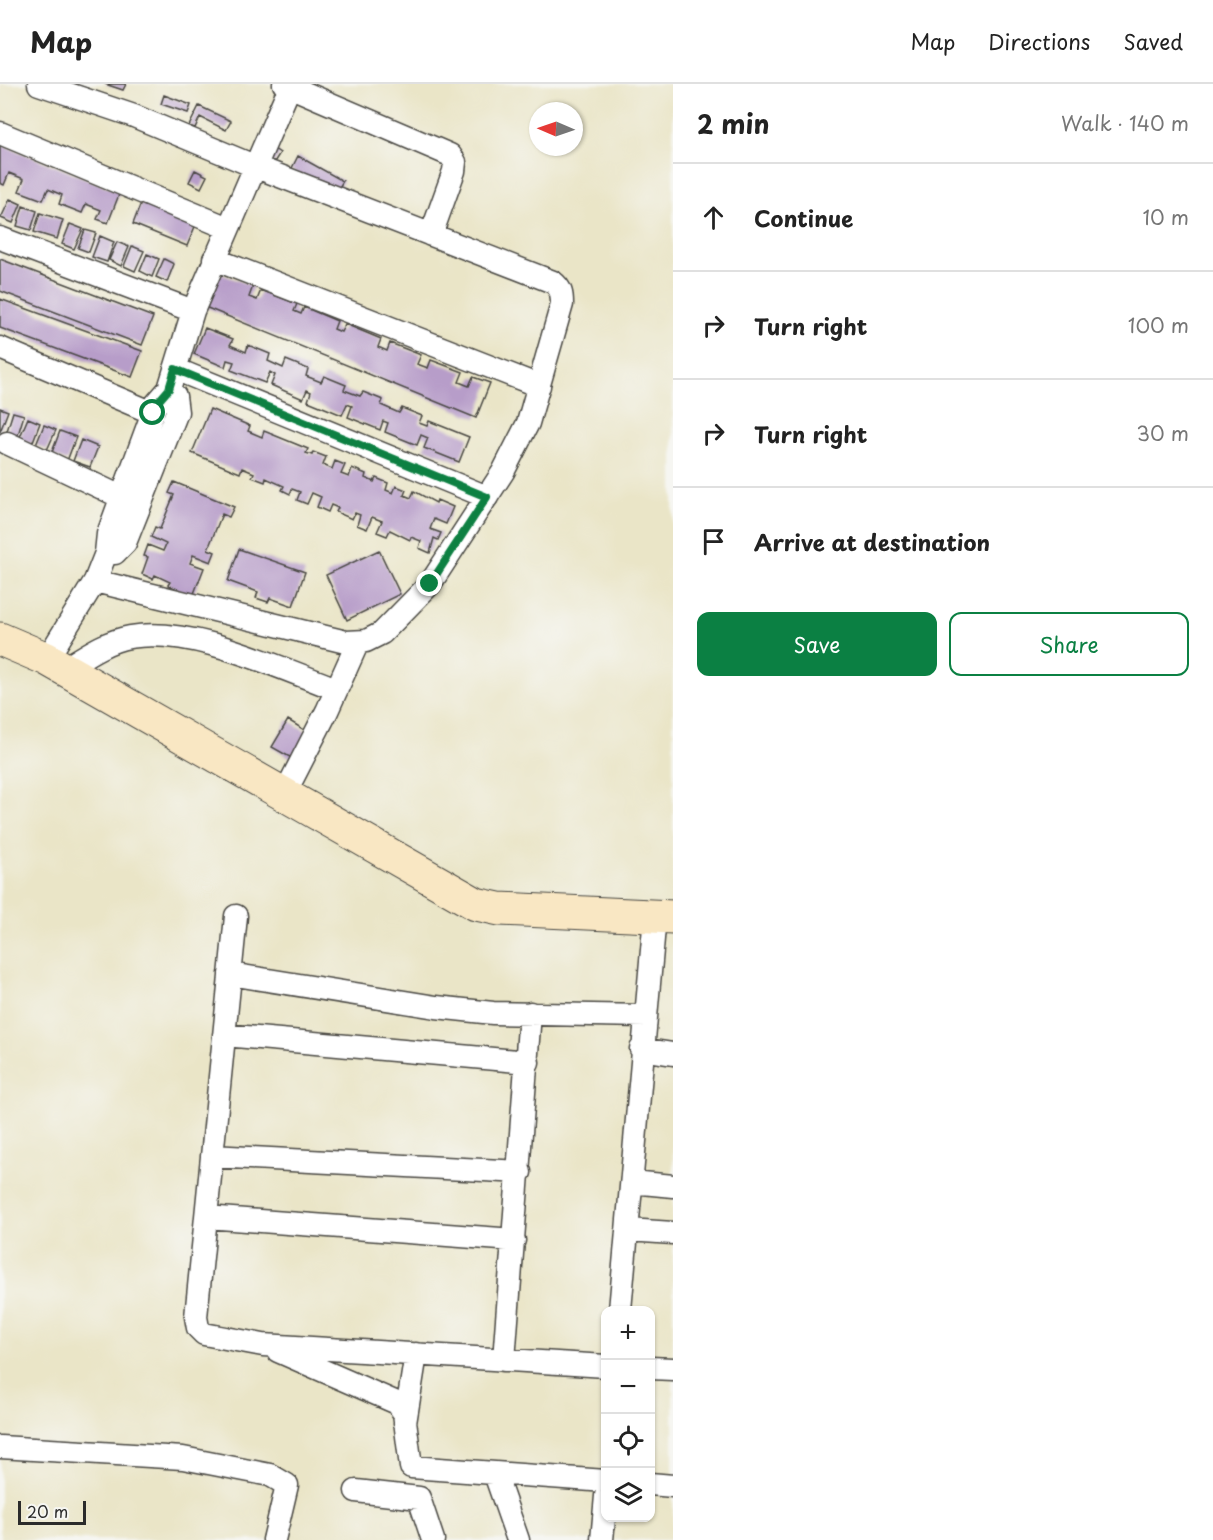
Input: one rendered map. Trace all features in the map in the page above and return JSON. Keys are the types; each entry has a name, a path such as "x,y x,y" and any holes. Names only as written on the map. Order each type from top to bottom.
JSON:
{"street":[{"path":"39,84 134,116 254,166 553,282 560,287 562,304 528,423 487,497 430,584 382,633 357,642 346,642 95,581"},
{"path":"56,664 106,554 108,534 156,404 172,379 193,311 287,85 450,155 455,162 454,171 431,235"},
{"path":"0,133 228,228"},
{"path":"0,238 193,311"},
{"path":"214,259 539,386"},
{"path":"0,348 153,413"},
{"path":"172,379 487,497"},
{"path":"106,554 115,553 126,543 172,423 177,404 172,379"},
{"path":"7,443 122,497"},
{"path":"56,664 128,637 153,634 203,643 337,688"},
{"path":"0,639 56,664 476,904 499,909 664,917 641,1049 620,1306"},
{"path":"284,795 357,642"},
{"path":"236,916 196,1317 198,1328 204,1334 263,1345 601,1366"},
{"path":"230,974 436,1007 493,1013 645,1016"},
{"path":"504,1360 520,1172 530,1013"},
{"path":"224,1035 528,1062"},
{"path":"641,1049 673,1054"},
{"path":"212,1156 520,1172"},
{"path":"632,1182 673,1186"},
{"path":"206,1217 514,1240"},
{"path":"628,1230 673,1233"},
{"path":"263,1345 397,1403 404,1413 411,1467 601,1481"},
{"path":"405,1423 416,1354"},
{"path":"655,1368 673,1369"},
{"path":"0,1447 183,1458 270,1475 287,1485 274,1540"},
{"path":"495,1474 518,1540"},
{"path":"655,1484 673,1486"},
{"path":"356,1491 419,1498 432,1540"},
{"path":"602,1540 604,1522"}],"building":[{"path":"105,84 126,84 123,90"},
{"path":"164,95 191,105 188,113 161,104"},
{"path":"199,106 231,121 226,130 200,117 195,128 189,126"},
{"path":"0,144 120,192 108,223 97,219 101,210 86,204 82,213 59,204 62,195 48,189 43,200 19,191 24,179 9,173 4,185 0,183"},
{"path":"268,145 280,153 273,164 261,156"},
{"path":"298,156 343,181 335,194 291,170"},
{"path":"195,170 207,176 201,188 189,182"},
{"path":"10,199 21,204 13,223 1,218"},
{"path":"141,203 196,224 187,246 133,224"},
{"path":"23,206 37,211 31,230 17,226"},
{"path":"40,213 63,220 57,239 34,232"},
{"path":"70,224 83,229 74,249 62,244"},
{"path":"85,230 96,233 89,252 78,248"},
{"path":"100,236 114,242 107,262 92,257"},
{"path":"117,242 129,247 121,266 109,260"},
{"path":"132,246 144,251 135,271 124,266"},
{"path":"147,254 159,259 152,277 140,271"},
{"path":"0,259 153,317 142,345 0,291"},
{"path":"164,259 174,264 167,282 156,277"},
{"path":"219,273 253,286 249,297 257,300 261,290 297,304 294,311 301,314 304,307 337,321 334,329 341,332 345,324 381,339 378,347 387,351 390,343 421,355 417,364 428,368 431,360 463,372 459,382 469,386 473,377 490,383 476,418 205,307"},
{"path":"0,299 142,351 132,377 0,328"},
{"path":"205,328 233,339 230,345 246,352 248,345 270,354 268,361 283,368 286,360 308,369 306,376 321,382 324,376 346,385 344,390 360,396 363,392 383,400 381,405 399,413 402,408 422,416 419,423 427,426 429,421 469,437 459,462 424,448 428,438 421,435 417,445 385,432 388,423 383,421 380,430 348,417 352,406 347,404 342,415 308,401 311,392 307,390 303,399 271,385 275,375 270,372 265,383 231,370 234,362 227,360 225,367 194,354"},
{"path":"0,408 8,411 0,432"},
{"path":"210,409 250,426 248,431 262,437 264,431 308,449 306,453 312,455 313,452 326,457 323,465 332,469 335,461 345,465 341,474 349,477 352,468 366,474 365,478 374,482 376,478 388,483 386,490 393,493 396,486 406,490 404,495 411,498 414,491 436,503 437,500 453,507 446,524 434,519 430,529 441,533 438,540 434,538 430,553 419,548 421,541 411,537 410,540 390,530 387,536 377,532 382,521 372,517 367,529 357,525 360,515 355,513 352,519 336,512 338,508 331,505 328,512 317,507 321,497 312,493 307,504 297,500 300,492 292,489 290,494 282,490 284,486 266,478 265,482 252,477 254,473 242,468 240,473 192,453"},
{"path":"13,412 24,415 17,438 6,434"},
{"path":"28,418 40,423 32,444 19,439"},
{"path":"44,425 56,430 47,450 36,445"},
{"path":"60,431 76,437 67,461 51,455"},
{"path":"81,440 98,447 90,467 73,461"},
{"path":"174,482 234,507 229,517 222,514 208,549 215,552 211,562 193,555 190,563 204,568 193,596 168,585 170,582 155,575 153,579 142,574 148,557 144,556 148,545 163,551 166,544 151,537 155,527 160,529 174,495 169,493"},
{"path":"239,549 305,572 293,606 270,598 268,602 256,598 258,592 228,581"},
{"path":"379,550 400,594 347,620 326,575"},
{"path":"288,720 311,734 295,760 272,747"}],"route":[{"path":"153,413 156,404 169,389 175,369 487,497 430,584"}]}
